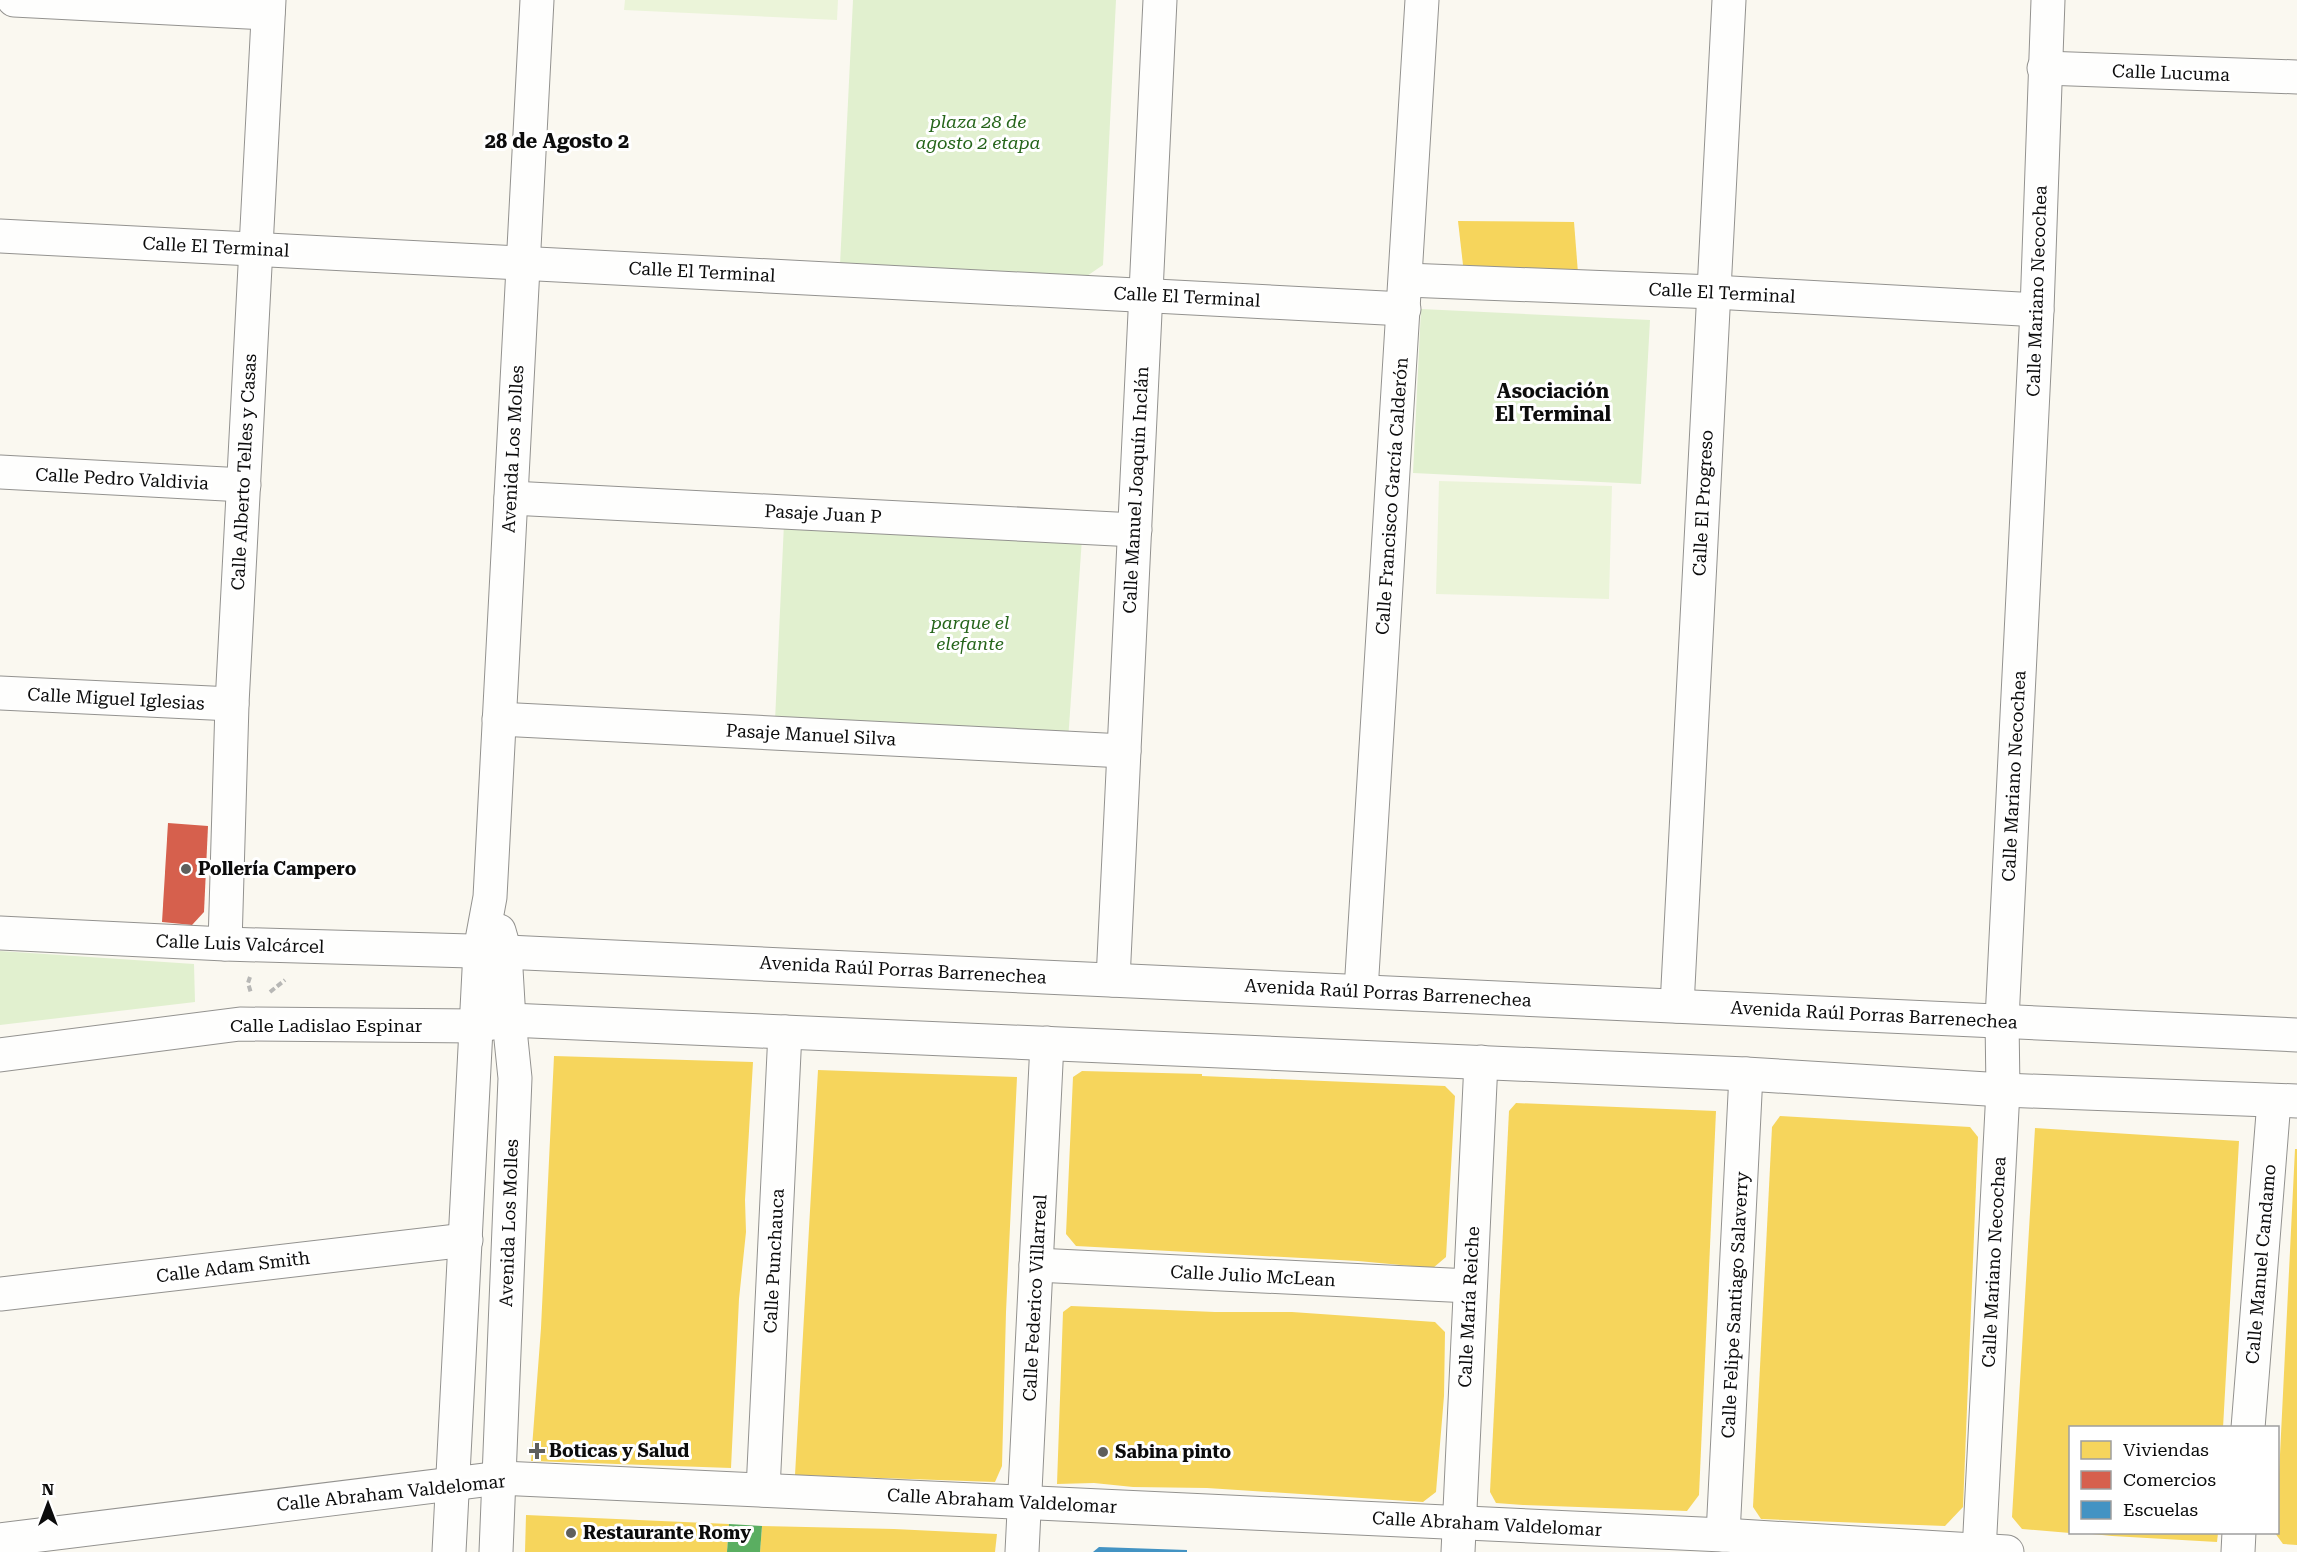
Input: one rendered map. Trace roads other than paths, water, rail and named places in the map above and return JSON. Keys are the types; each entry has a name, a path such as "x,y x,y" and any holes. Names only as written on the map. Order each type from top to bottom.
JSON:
{"street":[{"path":"14,0 268,7"},
{"name":"Avenida Los Molles","path":"496,1552 515,1078 509,1020 492,951 490,897 537,0"},
{"name":"Calle Manuel Joaquín Inclán","path":"1113,980 1160,0"},
{"name":"Calle Francisco García Calderón","path":"1361,992 1422,0"},
{"name":"Calle El Progreso","path":"1677,1006 1729,0"},
{"name":"Calle Mariano Necochea","path":"1988,1552 2003,1090 2002,1020 2037,310 2048,0"},
{"name":"Calle Alberto Telles y Casas","path":"225,944 232,704 268,7"},
{"name":"Calle Lucuma","path":"2044,68 2297,77"},
{"name":"Calle El Terminal","path":"0,236 1146,295 1714,292 2037,310"},
{"name":"Calle Pedro Valdivia","path":"0,472 244,485"},
{"name":"Pasaje Juan P","path":"511,498 1135,530"},
{"name":"Calle Miguel Iglesias","path":"0,693 232,704"},
{"name":"Pasaje Manuel Silva","path":"499,719 1124,752"},
{"name":"Calle Luis Valcárcel","path":"0,933 225,944 492,951"},
{"name":"Avenida Los Molles","path":"449,1552 476,1026 492,951"},
{"name":"Avenida Raúl Porras Barrenechea","path":"492,951 2297,1035"},
{"path":"509,1020 1746,1074 2003,1090 2285,1101"},
{"name":"Calle Ladislao Espinar","path":"0,1055 240,1024 476,1026 509,1020"},
{"name":"Calle Punchauca","path":"763,1490 785,1032"},
{"name":"Calle Federico Villarreal","path":"1022,1552 1047,1043"},
{"name":"Calle María Reiche","path":"1458,1537 1481,1062"},
{"name":"Calle Felipe Santiago Salaverry","path":"1723,1535 1746,1074"},
{"name":"Calle Manuel Candamo","path":"2248,1426 2285,1101"},
{"name":"Calle Adam Smith","path":"0,1294 466,1240"},
{"name":"Calle Julio McLean","path":"1036,1265 1470,1286"},
{"name":"Calle Abraham Valdelomar","path":"0,1540 79,1541 500,1478 1025,1502 1458,1537 1723,1535 1988,1552"},
{"path":"2238,1552 2239,1534"}],"place":[{"name":"Pollería Campero","path":"186,869"},
{"name":"Boticas y Salud","path":"537,1451"},
{"name":"Sabina pinto","path":"1103,1452"},
{"name":"Restaurante Romy","path":"571,1533"}],"district":[{"name":"28 de Agosto 2","path":"557,141"},
{"name":"Asociación El Terminal","path":"1553,402"}],"park label":[{"name":"plaza 28 de agosto 2 etapa","path":"978,132"},
{"name":"parque el elefante","path":"970,633"}]}
